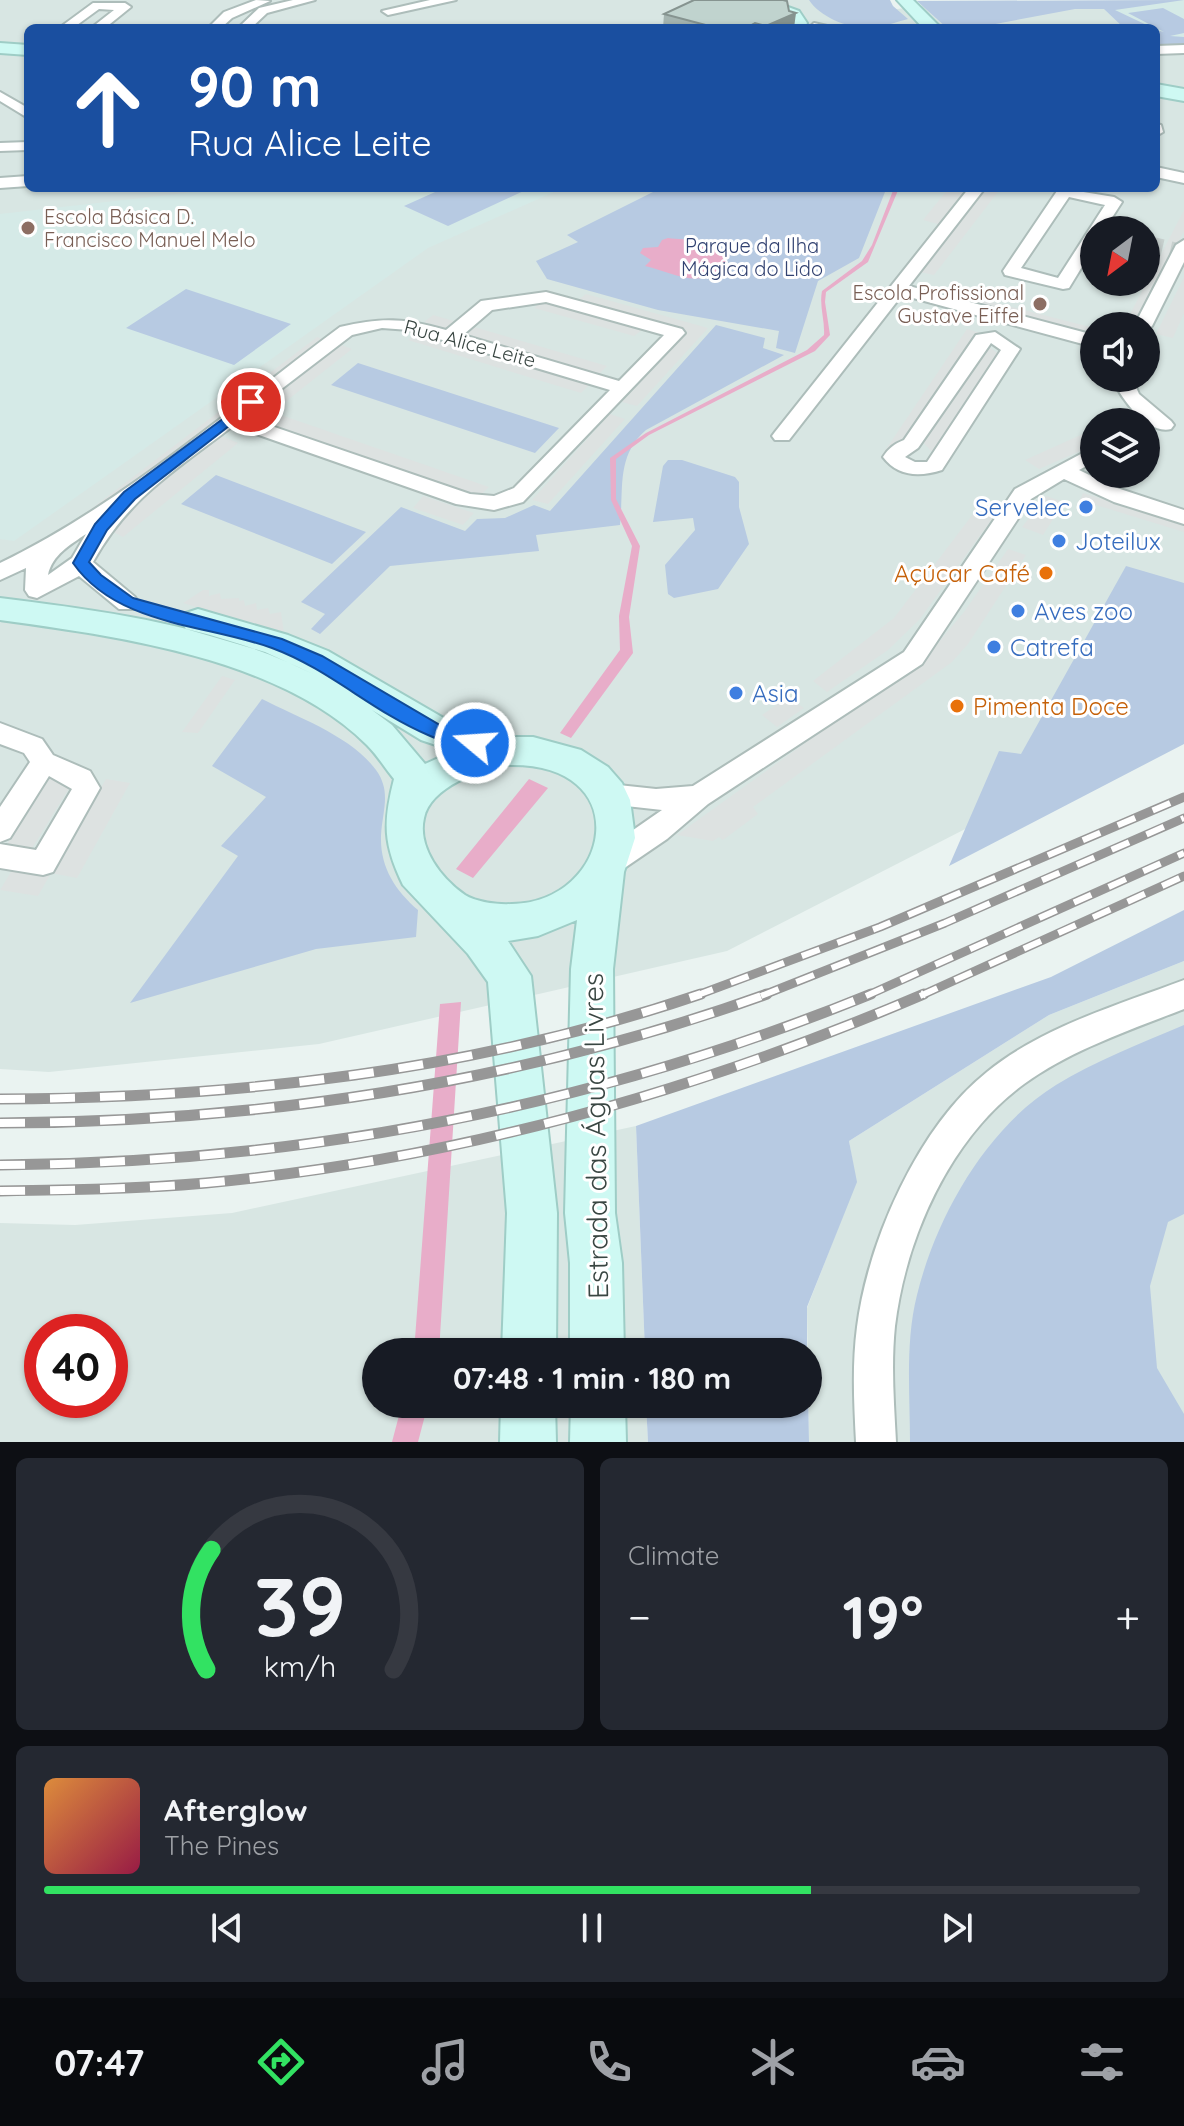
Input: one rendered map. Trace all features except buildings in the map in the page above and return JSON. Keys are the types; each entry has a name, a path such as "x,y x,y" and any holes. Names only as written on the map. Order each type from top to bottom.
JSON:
{"street":[{"path":"220,24 239,11 267,0"},
{"path":"248,24 257,14 271,7 309,0"},
{"path":"387,10 450,0"},
{"path":"753,1 786,0"},
{"path":"793,0 814,24"},
{"path":"753,1 793,14 799,24"},
{"path":"71,24 97,5 125,7 102,24"},
{"path":"910,6 929,24"},
{"path":"239,11 257,14"},
{"path":"0,48 24,50"},
{"path":"1160,50 1184,49"},
{"path":"14,87 0,96 24,111"},
{"path":"1160,91 1184,95"},
{"path":"0,112 24,114"},
{"path":"0,147 24,146"},
{"path":"1160,173 1184,178"},
{"path":"0,183 24,181"},
{"path":"782,436 974,192"},
{"path":"1064,192 1011,271 1063,284 1114,202 1069,192"},
{"path":"1150,312 1184,247"},
{"path":"898,288 1080,337"},
{"path":"230,418 464,499 494,504 509,502 522,493 676,333 546,297 487,305 450,336"},
{"path":"995,337 1011,349 937,463 922,470 904,466 893,457 898,450 911,444 982,339 995,337 1007,318"},
{"name":"Rua Alice Leite","path":"0,572 56,544 129,495 346,331 395,323 450,336 624,388"},
{"path":"1128,392 1165,425"},
{"path":"448,908 485,920 517,922 544,916 569,905 607,867 698,796 913,658 1023,494 1080,461"},
{"path":"1063,470 1085,485 1184,517"},
{"name":"Rua Alice Leite","path":"56,544 40,562 36,573 37,590 63,577 81,563 101,527 129,495"},
{"path":"81,563 95,579 127,603"},
{"path":"0,585 127,603 276,643 316,660 434,730 496,750 541,752 571,762 593,777 609,795 618,835 607,867"},
{"path":"0,603 37,590"},
{"path":"0,609 109,623 181,639 245,660 298,683 342,707 382,735 400,755 413,776 404,815 407,851 417,873 483,941 509,976 532,1213 529,1338"},
{"path":"0,733 33,746 44,762 80,779 86,788 43,863 0,856"},
{"path":"404,815 426,784 446,771 496,750"},
{"path":"0,830 44,762"},
{"path":"609,795 656,800 698,796"},
{"name":"Estrada das Águas Livres","path":"597,1338 596,1263 590,1213 592,969 607,867"},
{"path":"876,1442 874,1359 879,1309 899,1235 942,1148 975,1106 1011,1075 1036,1059 1184,994"},
{"path":"528,1418 528,1442"},
{"path":"598,1418 598,1442"}],"shaded area":[{"path":"0,0 831,0 860,14 942,3 1184,0 1184,717 727,951 319,1044 49,1072 0,1069"},
{"path":"1184,0 1184,45 1160,45 1160,24 1120,24 1104,9"},
{"path":"195,192 554,192 428,248 14,541 0,539 0,214"},
{"path":"892,192 897,192 868,262 826,292 830,335 815,351 649,435 616,459 616,499 640,546 629,617 633,653 571,738 560,733 620,650 619,616 632,546 611,500 610,458 646,433 807,350 824,335 822,291 862,261 872,245"},
{"path":"946,192 964,192 938,224 923,220"},
{"path":"983,192 998,192 934,275 920,272"},
{"path":"1184,210 1184,231 1160,278 1160,256"},
{"path":"662,240 712,243 724,253 726,262 708,277 698,278 677,276 645,266 651,260 640,253 643,248 658,247"},
{"path":"1184,277 1184,313 1173,338 1160,335 1160,326"},
{"path":"946,290 1080,324 1080,332 941,296"},
{"path":"586,294 708,328 637,406 622,402 687,331 578,300"},
{"path":"1140,296 1150,296 1142,312 1131,312"},
{"path":"541,302 642,330 634,336 534,308"},
{"path":"433,315 607,366 599,374 424,322"},
{"path":"967,329 980,333 911,433 891,449 885,459 880,458"},
{"path":"417,333 589,385 581,393 408,340"},
{"path":"317,337 323,339 95,515 87,512"},
{"path":"339,344 352,349 275,410 265,406 279,390"},
{"path":"986,345 999,354 933,453 921,440"},
{"path":"275,413 489,487 479,497 264,422"},
{"path":"610,414 625,419 548,504 532,500"},
{"path":"1080,435 1080,451 1039,469 1025,460"},
{"path":"222,436 238,443 123,537 112,531 143,497"},
{"path":"1083,493 1184,524 1184,532 1080,500"},
{"path":"423,496 474,513 463,525 413,508"},
{"path":"1046,496 1064,502 1043,535 1022,527"},
{"path":"976,510 994,516 920,619 888,650 827,692 813,681 894,618"},
{"path":"1008,549 1026,555 968,644 952,662 753,807 758,814 723,840 719,837 713,841 677,835 928,655 964,612"},
{"path":"203,590 209,590 209,596 220,593 221,599 239,598 239,601 244,600 245,606 256,603 257,610 268,608 270,614 281,612 284,633 183,603"},
{"path":"222,676 235,680 198,733 182,732"},
{"path":"788,697 804,708 777,727 762,715"},
{"path":"48,778 73,782 31,850 6,846"},
{"path":"106,779 130,783 77,878 51,873"},
{"path":"529,779 548,788 473,878 456,869"},
{"path":"14,867 51,873 38,896 0,890"},
{"path":"1184,961 1184,1442 809,1442 809,1418 822,1418 822,1338 807,1338 807,1308 856,1182 849,1141 1049,1015"},
{"path":"461,1002 440,1338 415,1338 440,1004"},
{"path":"636,1126 644,1338 362,1338 362,1418 647,1418 648,1442 0,1442 0,1223 75,1225 232,1213"},
{"path":"398,1418 424,1418 418,1442 392,1442"}],"green space":[{"path":"809,0 890,0 908,19 887,24 846,24 828,17"},
{"path":"1184,0 1115,10 1145,24 1120,24 1104,9 1075,9 995,24 943,24 917,1"},
{"path":"1163,8 1184,19 1184,33 1170,36 1184,37 1184,45 1160,45 1160,31 1164,32 1160,30 1160,24 1149,24 1128,13"},
{"path":"435,192 521,192 448,226 404,206"},
{"name":"Parque da Ilha Mágica do Lido","path":"653,192 885,192 859,258 818,281 795,353 776,348 779,331 658,310 547,279 536,261 578,242 567,235"},
{"path":"186,289 291,324 234,365 126,328"},
{"path":"716,325 765,338 763,348 784,355 646,430 636,440 623,473 620,525 536,535 539,551 390,566 320,634 311,629 325,614 301,602 401,507 465,531 477,519 505,518 534,505 550,511"},
{"path":"358,363 559,428 535,453 331,385"},
{"path":"668,460 682,460 735,477 739,482 739,507 749,544 718,589 674,598 668,594 665,565 695,530 693,518 653,522 663,466"},
{"path":"216,475 366,532 332,564 181,504"},
{"path":"1126,566 1184,583 1184,744 949,866 999,751 1021,754"},
{"path":"262,699 339,738 376,770 385,794 381,836 383,858 396,886 418,910 416,937 316,949 130,1003 238,856 221,846 266,797 212,766"},
{"path":"1184,910 1184,961 1049,1015 849,1141 857,1182 807,1307 807,1338 644,1338 636,1126 1051,977"},
{"path":"1184,1025 1184,1214 1168,1222 1150,1286 1157,1368 1184,1414 1184,1442 910,1442 913,1313 937,1235 967,1177 1007,1125 1056,1085 1103,1060"},
{"path":"647,1418 809,1418 809,1442 648,1442"}],"tunnel":[{"path":"1160,247 1180,252"}],"railway":[{"path":"697,995 880,927 1184,797"},
{"path":"761,996 945,923 1184,818"},
{"path":"867,995 1184,853"},
{"path":"920,996 1184,876"},
{"path":"697,995 701,994"},
{"path":"761,996 767,994"},
{"path":"0,1191 206,1183 391,1158 482,1139 662,1091 750,1062 924,994"},
{"path":"0,1099 178,1093 355,1075 529,1043 616,1021 697,995"},
{"path":"0,1165 113,1162 224,1153 334,1140 444,1122 552,1098 659,1069 766,1034 867,995"},
{"path":"0,1123 196,1115 389,1092 580,1052 761,996"}],"place":[{"name":"Escola Básica D. Francisco Manuel Melo","path":"28,228"},
{"name":"Escola Profissional Gustave Eiffel","path":"1040,304"},
{"name":"Servelec","path":"1086,507"},
{"name":"Joteilux","path":"1059,541"},
{"name":"Açúcar Café","path":"1046,573"},
{"name":"Aves zoo","path":"1018,611"},
{"name":"Catrefa","path":"994,647"},
{"name":"Asia","path":"736,693"},
{"name":"Pimenta Doce","path":"957,706"}],"route":[{"path":"251,402 129,495 101,527 81,563 95,579 127,603 276,643 316,660 434,730 475,743"}]}
